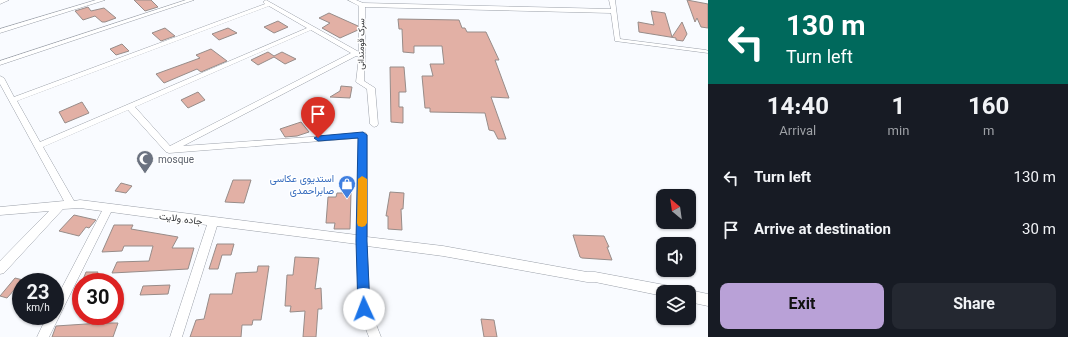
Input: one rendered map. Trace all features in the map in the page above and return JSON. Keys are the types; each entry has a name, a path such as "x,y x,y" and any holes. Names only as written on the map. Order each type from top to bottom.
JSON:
{"street":[{"path":"0,2 6,0"},
{"path":"0,31 102,0"},
{"path":"0,63 191,0"},
{"path":"264,0 359,55"},
{"path":"351,0 362,5 614,11"},
{"path":"612,0 617,40 706,52"},
{"path":"13,100 270,4"},
{"name":"سرک قومندانی","path":"362,5 359,55 360,82 371,88 374,124"},
{"path":"38,146 312,28"},
{"path":"169,150 359,55"},
{"path":"0,78 38,146 66,205 0,269"},
{"path":"130,107 169,150"},
{"path":"169,150 363,135 362,241 364,309 375,337"},
{"name":"جاده ولایت","path":"0,211 80,204 443,251 587,277 595,277 656,289"},
{"path":"64,295 108,208"},
{"path":"176,337 213,222"},
{"path":"696,297 708,300"},
{"path":"43,337 49,325"}],"building":[{"path":"134,0 151,0 158,7 145,11"},
{"path":"687,0 708,4 708,28 701,27 697,18 695,22"},
{"path":"88,7 91,11 104,8 116,18 105,22 102,22 95,16 83,20 75,11"},
{"path":"651,11 665,13 672,37 682,22 687,34 683,41 676,40 676,38 639,32 638,22 654,25"},
{"path":"329,13 358,26 358,30 340,38 322,28 330,23 319,18"},
{"path":"398,19 459,20 462,28 465,28 467,32 486,32 499,60 495,60 509,98 491,97 506,139 498,139 494,131 489,130 485,113 430,112 430,108 425,108 422,76 433,76 430,64 444,64 442,46 414,46 414,53 403,52 402,29 399,29"},
{"path":"278,21 288,27 274,33 264,27"},
{"path":"165,28 175,36 161,41 152,33"},
{"path":"228,28 237,33 219,40 212,34"},
{"path":"122,44 129,51 116,55 110,49"},
{"path":"211,49 227,61 201,72 197,69 164,83 156,74 200,58 196,55"},
{"path":"268,52 274,56 282,52 296,59 285,64 274,57 258,65 251,60"},
{"path":"390,67 404,67 406,92 399,92 399,107 403,107 403,123 391,122"},
{"path":"341,86 352,87 350,98 330,97 340,91"},
{"path":"198,92 205,100 188,108 181,100"},
{"path":"82,102 89,113 65,123 59,112"},
{"path":"301,122 309,132 297,136 285,137 280,129"},
{"path":"233,180 251,180 244,203 225,202"},
{"path":"121,183 132,186 126,193 115,191"},
{"path":"390,192 404,193 403,209 401,209 402,230 388,229 388,216 386,216"},
{"path":"337,193 351,193 350,229 334,229 335,223 326,223 328,197 336,197"},
{"path":"74,215 96,220 89,228 86,227 79,236 59,231"},
{"path":"114,225 133,225 131,229 178,237 172,248 194,248 188,269 112,273 117,262 149,261 153,246 124,246 122,251 102,252"},
{"path":"573,235 604,236 609,247 607,247 612,260 580,257"},
{"path":"217,244 234,244 231,255 222,255 218,269 209,269"},
{"path":"295,257 319,258 315,289 321,288 322,309 318,309 316,337 303,337 305,311 290,312 291,306 285,306 287,275 293,275"},
{"path":"258,266 269,266 261,320 253,320 252,325 242,325 241,337 190,337 196,320 204,319 210,294 232,294 236,273 257,272"},
{"path":"86,272 98,272 98,273"},
{"path":"12,282 12,292 7,298 0,296"},
{"path":"170,285 168,294 140,295 143,286"},
{"path":"481,319 494,320 497,337 484,337"},
{"path":"117,325 113,337 52,337 56,326"}],"slow traffic":[{"path":"362,179 362,223"}],"place":[{"name":"mosque","path":"145,174"},
{"name":"استدیوی عکاسی صابراحمدی","path":"347,199"}],"route":[{"path":"318,138 363,135 362,241 364,309"}]}
